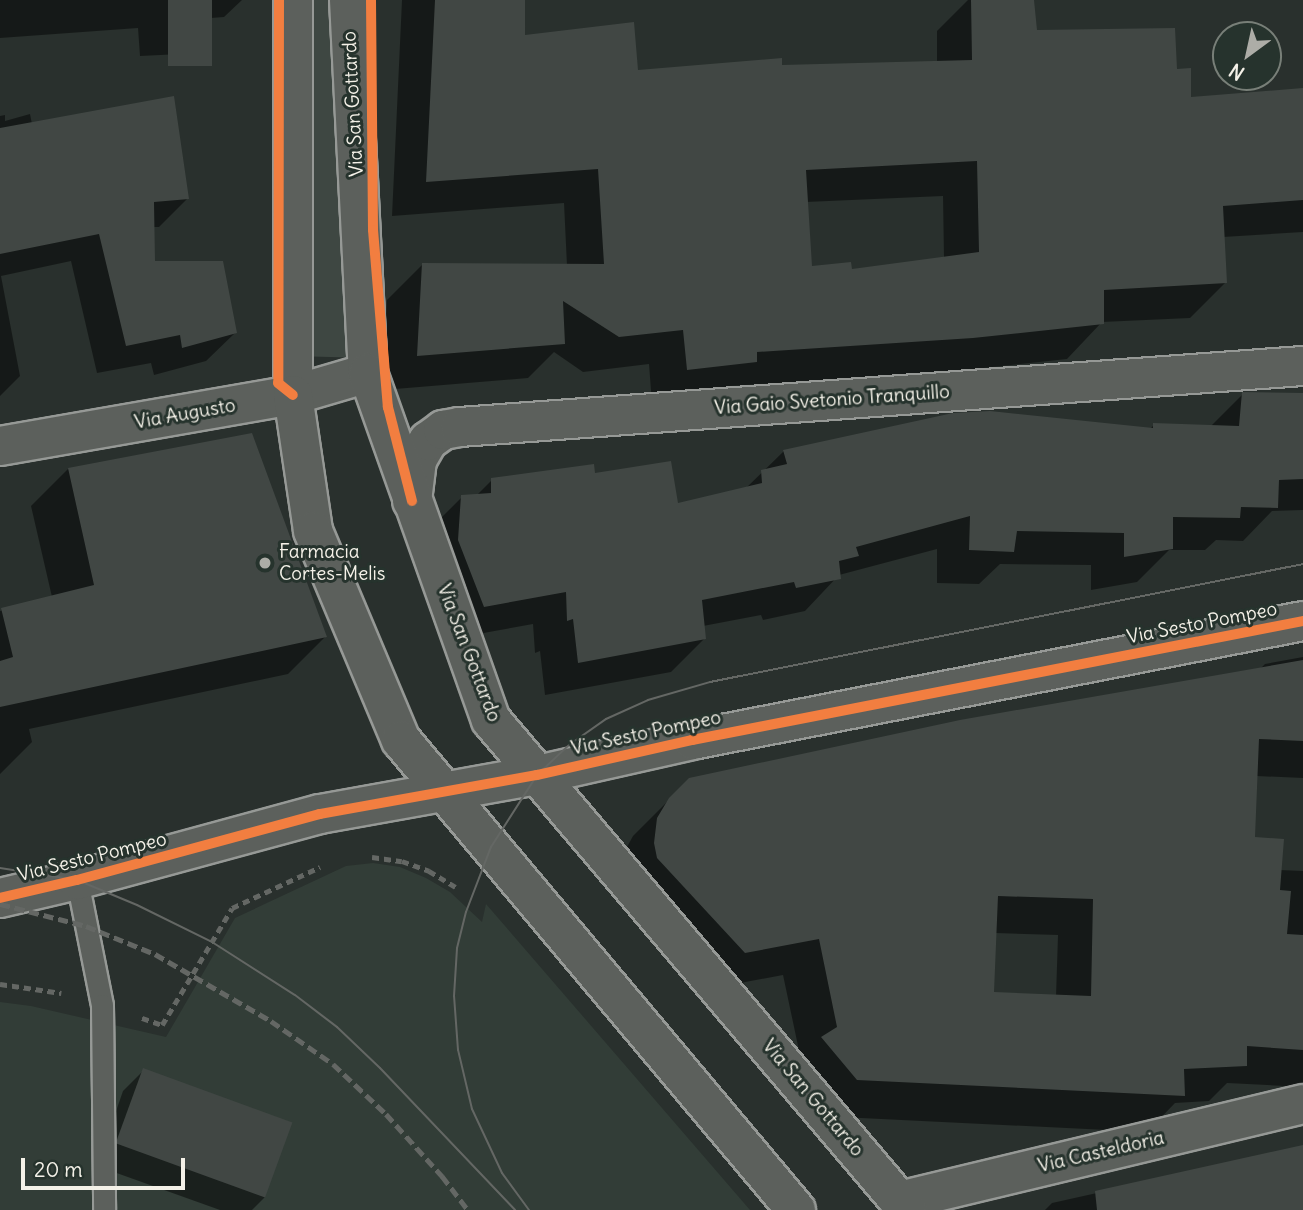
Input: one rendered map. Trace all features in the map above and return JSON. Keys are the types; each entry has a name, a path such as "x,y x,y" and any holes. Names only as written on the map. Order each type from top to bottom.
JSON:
{"street":[{"path":"293,0 293,395 313,531 401,740 796,1210"},
{"name":"Via San Gottardo","path":"349,0 368,373 491,720 903,1205"},
{"name":"Via Gaio Svetonio Tranquillo","path":"412,501 417,460 428,442 443,430 460,427 1303,366"},
{"name":"Via Augusto","path":"0,446 293,395 368,373"},
{"name":"Via Sesto Pompeo","path":"0,898 77,880 320,814 537,775 692,740 1303,621"},
{"name":"Via Casteldoria","path":"903,1205 1303,1104"}],"lane":[{"path":"514,874 513,902 776,1210"},
{"path":"77,880 102,1005 104,1210"}],"path":[{"path":"358,857 402,861 456,887"},
{"path":"0,984 58,992 162,1025 232,908 330,863"}],"shaded area":[{"path":"293,0 349,0 367,358 293,356"},
{"path":"373,863 400,867 426,878 450,892 482,922 486,904 750,1210 0,1210 0,1002 31,1006 166,1037 235,918 346,866"}],"building":[{"path":"168,0 212,0 212,66 168,66"},
{"path":"435,0 525,0 525,35 634,22 638,70 782,58 782,65 972,60 971,0 1034,0 1037,30 1175,28 1177,69 1191,68 1191,97 1303,88 1303,200 1223,206 1227,283 1104,290 1104,324 973,338 757,352 757,362 687,370 683,330 619,337 563,301 565,344 417,356 422,263 604,264 598,169 426,182","holes":["977,161 979,252 852,269 851,262 812,266 806,170"]},
{"path":"174,96 189,199 154,202 155,261 223,261 237,333 182,348 180,335 126,346 99,234 0,254 0,128"},
{"path":"1242,392 1303,393 1303,479 1279,480 1278,508 1241,507 1240,518 1173,517 1173,549 1124,557 1124,533 1017,531 1014,552 969,550 970,516 856,547 859,556 839,561 841,579 796,588 794,582 702,600 706,639 578,663 573,619 567,621 566,592 484,607 458,540 461,495 491,493 491,478 594,464 595,473 671,461 678,503 762,483 761,470 787,464 783,450 953,413 990,411 1153,428 1153,423 1239,426"},
{"path":"252,433 327,637 0,707 0,661 13,657 1,608 94,585 68,468"},
{"path":"1303,660 1303,741 1259,739 1255,837 1284,839 1280,890 1291,891 1287,934 1303,935 1303,1050 1247,1046 1247,1066 1184,1069 1185,1096 857,1080 821,1037 837,1027 819,939 745,953 657,858 654,843 657,818 669,798 689,778 960,720","holes":["998,896 1093,899 1091,996 994,992"]},
{"path":"143,1068 292,1122 265,1198 116,1143"},
{"path":"1303,1145 1303,1210 1097,1210 1095,1191"}],"tram line":[{"path":"529,1210 502,1173 472,1109 458,1050 454,996 457,948 466,912 491,847 537,775 569,745 606,719 648,700 710,682 1303,564"},
{"path":"0,868 77,880 137,905 212,942 295,995 337,1027 380,1068 515,1210"}],"railway":[{"path":"0,904 86,926 155,954 271,1021 333,1064 386,1114 442,1176 468,1210"}],"cycle path":[{"path":"279,0 278,383 293,395"},
{"path":"371,0 373,230 388,407 412,501"},
{"path":"0,898 77,880 320,814 537,775 692,740 1303,621"}],"place":[{"name":"Farmacia Cortes-Melis","path":"265,563"}]}
